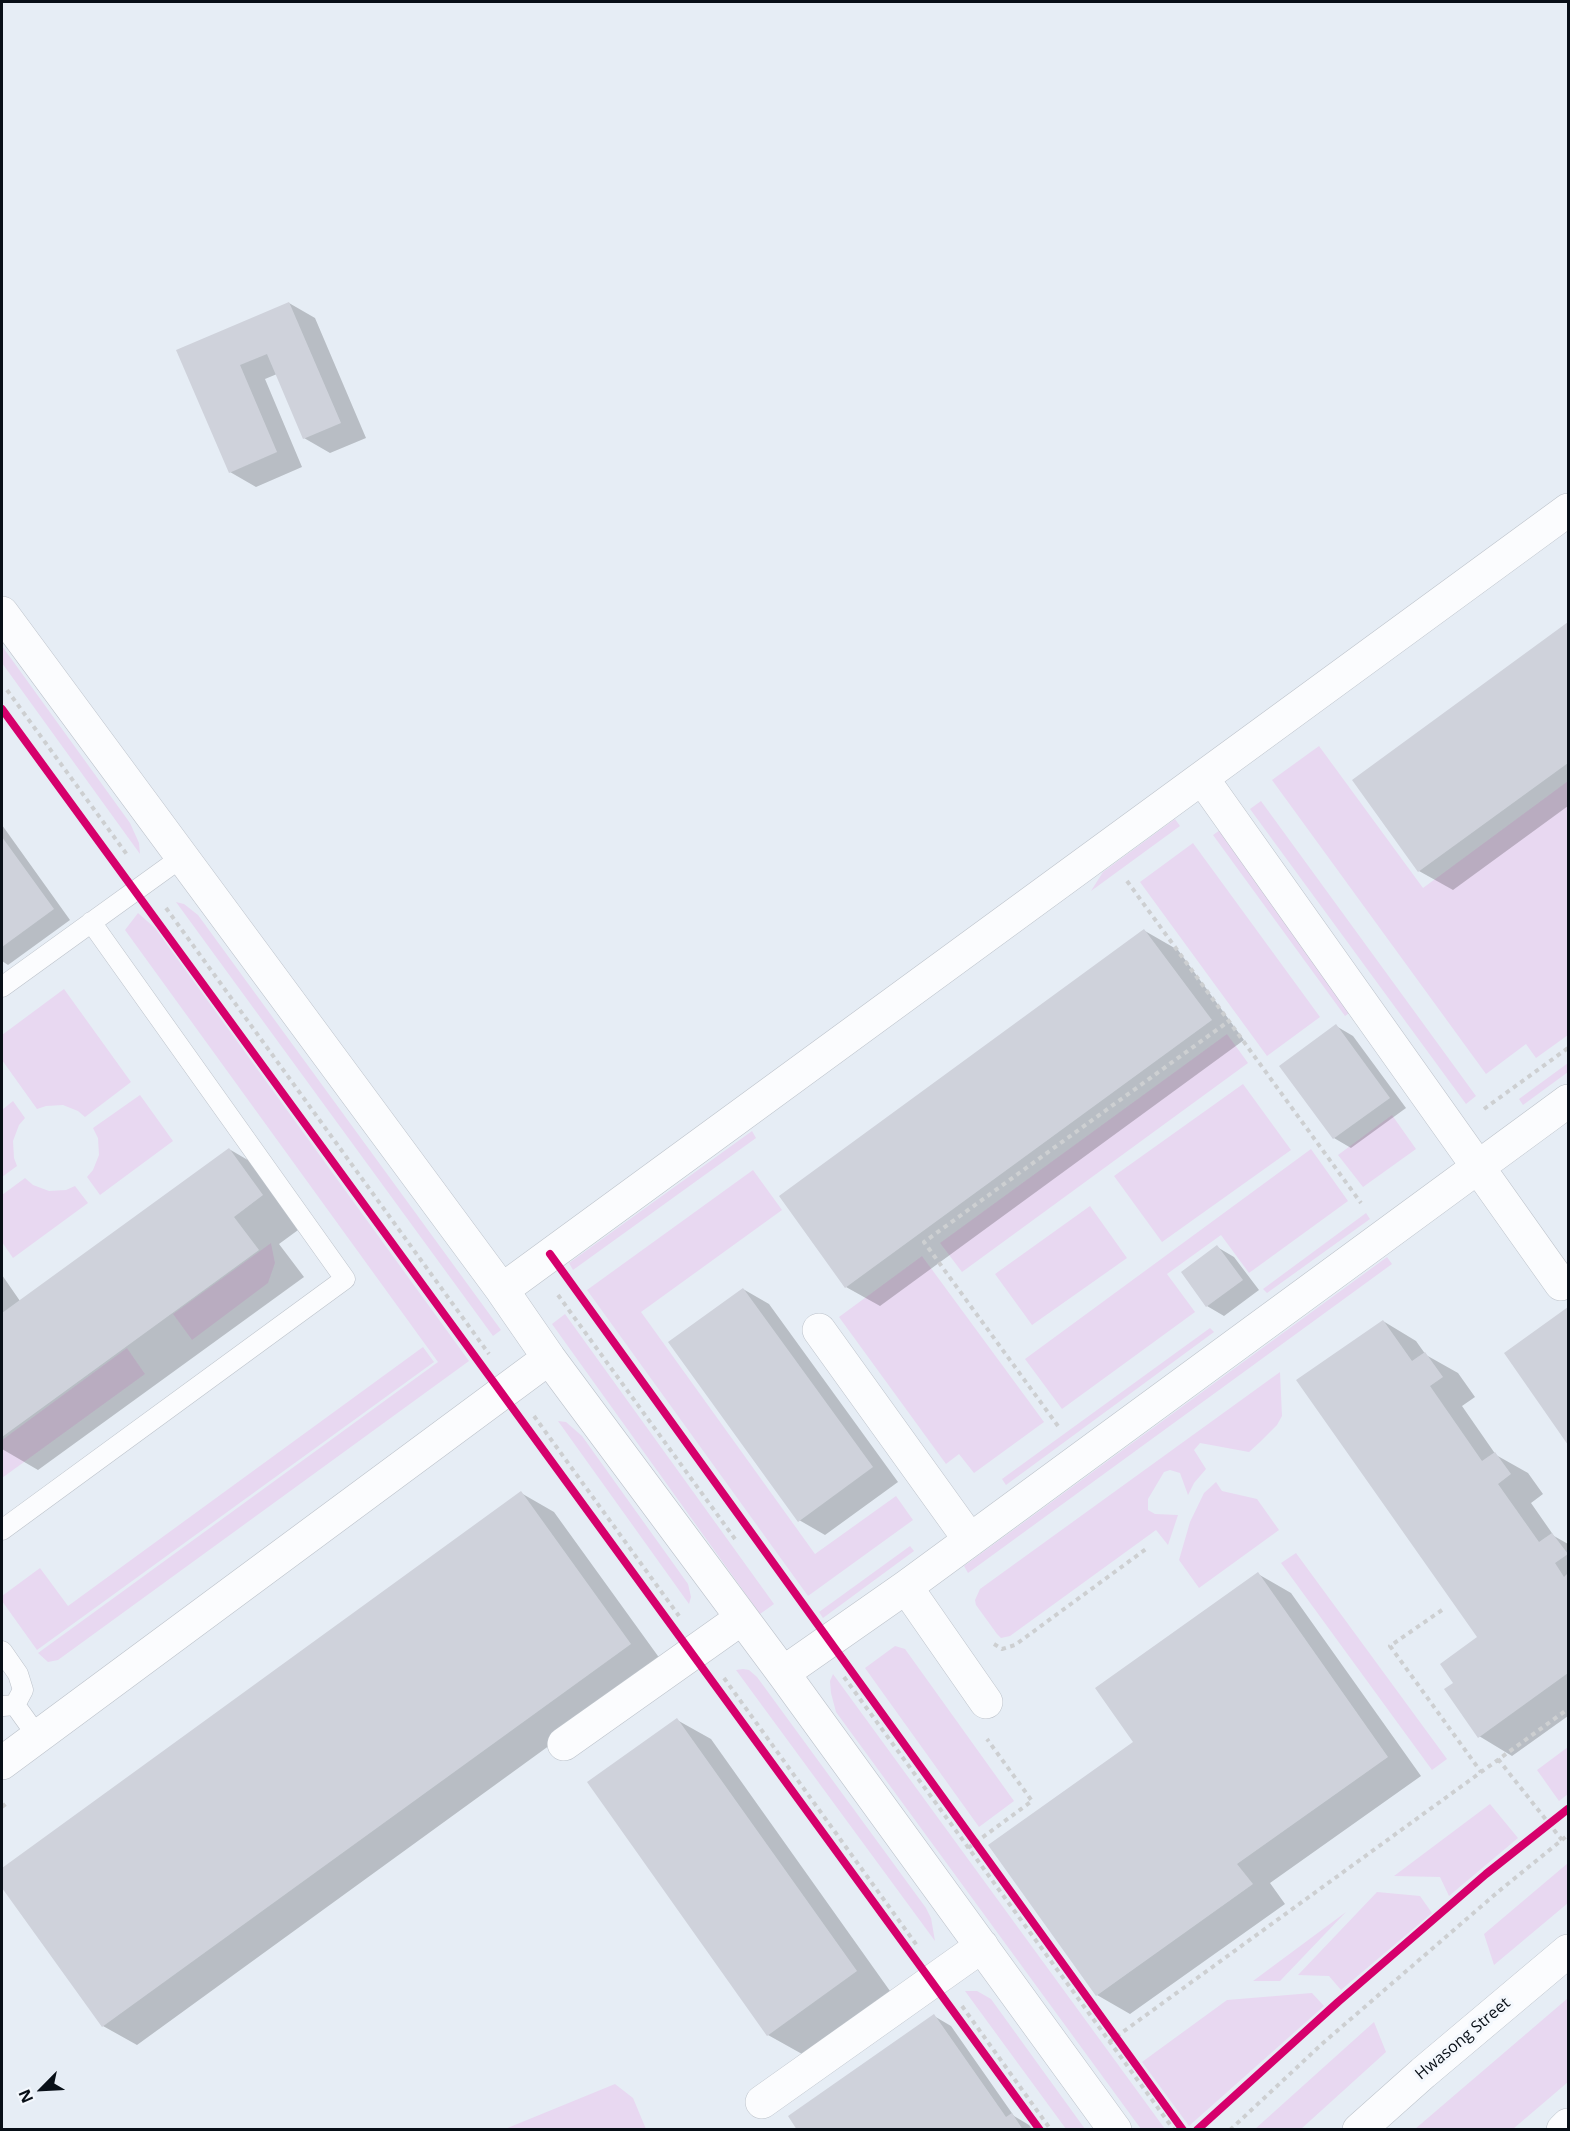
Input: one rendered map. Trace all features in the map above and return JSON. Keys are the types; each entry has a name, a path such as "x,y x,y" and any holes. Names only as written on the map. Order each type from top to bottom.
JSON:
{"main road":[{"path":"502,1290 1569,510"},
{"path":"2,613 502,1290 549,1358 783,1673 1115,2130"},
{"path":"1202,778 1561,1284"},
{"path":"783,1673 906,1587 1569,1101"},
{"path":"819,1330 970,1540"},
{"path":"2,1763 549,1358"},
{"path":"906,1587 984,1718"},
{"path":"564,1744 742,1618"},
{"path":"762,2102 982,1946"},
{"name":"Hwasong Street","path":"1359,2130 1423,2073 1569,1951"},
{"path":"1563,2130 1569,2125"}],"lane":[{"path":"2,987 182,857"},
{"path":"2,1530 345,1280 91,922"},
{"path":"2,1651 18,1674 23,1690 8,1705 38,1737"}],"path":[{"path":"1125,879 1360,1203"},
{"path":"1058,1426 924,1242 1229,1021"},
{"path":"536,1265 739,1545"},
{"path":"989,1640 1002,1649 1015,1645 1146,1549"},
{"path":"1442,1610 1390,1646 1481,1772"},
{"path":"824,1645 1113,2039 1183,2130"},
{"path":"1113,2039 1569,1709"},
{"path":"972,1846 1032,1801 984,1718"},
{"path":"1498,1759 1552,1822 1562,1840"},
{"path":"1539,1831 1552,1822"},
{"path":"1230,2130 1358,2013 1498,1891 1569,1835"},
{"path":"883,1914 932,1982"},
{"path":"1113,2039 1174,2130"},
{"path":"1020,2102 1040,2130"}],"shaded area":[{"path":"2,646 130,823 139,843 140,854 2,663"},
{"path":"1319,746 1423,888 1568,781 1568,1035 1536,1058 1526,1044 1486,1074 1272,780"},
{"path":"1261,801 1476,1096 1466,1104 1250,809"},
{"path":"1175,819 1180,826 1091,891 1103,872"},
{"path":"1220,830 1352,1011 1345,1016 1213,835"},
{"path":"1193,843 1320,1017 1267,1056 1140,882"},
{"path":"176,902 184,904 198,915 501,1330 493,1336"},
{"path":"138,913 155,928 469,1361 58,1660 48,1662 38,1653 438,1362 125,930"},
{"path":"64,989 131,1082 85,1117 78,1111 63,1105 37,1109 2,1060 2,1035"},
{"path":"1227,1034 1248,1063 962,1272 940,1243"},
{"path":"1568,1063 1568,1072 1523,1105 1519,1099"},
{"path":"1243,1084 1291,1150 1162,1242 1114,1176"},
{"path":"140,1095 173,1141 100,1195 87,1177 93,1170 99,1155 98,1138 93,1128"},
{"path":"13,1101 25,1118 19,1125 13,1141 17,1166 2,1177 2,1110"},
{"path":"1392,1115 1416,1149 1363,1187 1338,1155"},
{"path":"752,1131 756,1138 573,1270 569,1263"},
{"path":"1311,1149 1348,1201 1249,1273 1221,1235 1167,1274 1195,1312 1062,1409 1025,1359"},
{"path":"753,1170 782,1210 641,1312 815,1554 896,1496 913,1520 808,1596 587,1290"},
{"path":"25,1178 33,1185 49,1191 66,1190 75,1186 88,1203 13,1258 2,1242 2,1195"},
{"path":"1090,1206 1127,1258 1032,1325 995,1274"},
{"path":"1366,1213 1370,1219 1267,1293 1263,1289"},
{"path":"271,1243 275,1263 268,1283 192,1340 173,1314"},
{"path":"922,1256 1044,1422 974,1473 959,1454 946,1464 839,1317"},
{"path":"1387,1257 1392,1264 968,1573 964,1566"},
{"path":"565,1314 774,1604 760,1614 552,1324"},
{"path":"1210,1328 1214,1332 1006,1485 1002,1479"},
{"path":"423,1347 434,1362 37,1650 2,1601 2,1596 40,1568 68,1606"},
{"path":"127,1348 145,1374 2,1478 2,1440"},
{"path":"1280,1372 1282,1416 1277,1425 1249,1452 1200,1443 1194,1450 1206,1469 1194,1483 1188,1495 1180,1473 1170,1470 1164,1472 1148,1499 1148,1510 1155,1514 1178,1515 1168,1545 1156,1530 1010,1636 1001,1638 997,1634 976,1605 975,1600 980,1589"},
{"path":"558,1421 566,1422 582,1436 688,1584 691,1597 689,1604"},
{"path":"1216,1482 1222,1491 1257,1499 1279,1530 1199,1588 1179,1560 1190,1522 1204,1493"},
{"path":"910,1546 914,1551 823,1618 819,1612"},
{"path":"1296,1553 1447,1759 1432,1770 1281,1563"},
{"path":"895,1646 905,1649 1014,1801 979,1827 865,1668"},
{"path":"736,1670 749,1670 757,1677 926,1908 931,1918 935,1941"},
{"path":"833,1674 1165,2129 1141,2129 836,1712 830,1681"},
{"path":"1568,1747 1568,1794 1559,1801 1537,1770"},
{"path":"1490,1804 1518,1838 1449,1896 1440,1877 1394,1876"},
{"path":"1568,1863 1568,1903 1494,1965 1484,1934"},
{"path":"1377,1892 1420,1896 1432,1913 1341,1990 1329,1976 1298,1975"},
{"path":"1346,1912 1280,1981 1253,1981"},
{"path":"965,1991 977,1991 991,1999 1085,2129 1066,2129"},
{"path":"1312,1993 1324,2006 1189,2126 1142,2062 1227,2000"},
{"path":"1568,1998 1568,2082 1513,2129 1415,2129"},
{"path":"1374,2022 1386,2052 1301,2129 1255,2129"},
{"path":"615,2084 633,2098 646,2129 505,2129"}],"building":[{"path":"289,302 341,423 303,439 267,354 240,365 277,452 229,473 176,350"},
{"path":"1568,622 1568,763 1418,872 1352,780"},
{"path":"2,837 54,909 2,947"},
{"path":"1144,929 1212,1020 845,1288 779,1196"},
{"path":"1336,1024 1390,1098 1333,1139 1279,1066"},
{"path":"229,1148 263,1195 234,1217 259,1250 2,1437 2,1313"},
{"path":"1217,1245 1243,1280 1206,1307 1181,1272"},
{"path":"743,1288 873,1467 798,1522 668,1342"},
{"path":"1568,1307 1568,1445 1504,1353"},
{"path":"1383,1320 1412,1361 1425,1352 1443,1377 1430,1386 1482,1461 1495,1452 1511,1474 1498,1484 1539,1542 1552,1533 1568,1554 1555,1563 1564,1577 1568,1573 1568,1673 1478,1738 1444,1689 1453,1683 1440,1664 1477,1637 1296,1380"},
{"path":"521,1491 631,1644 102,2027 2,1888 2,1868"},
{"path":"1258,1572 1388,1757 1237,1864 1253,1884 1096,1996 988,1845 1133,1742 1095,1688"},
{"path":"677,1718 857,1971 767,2036 587,1782"},
{"path":"934,2014 1006,2117 1012,2113 1023,2130 797,2130 788,2116"}],"cycle path":[{"path":"2,709 1040,2130"},
{"path":"550,1254 1183,2130"},
{"path":"1197,2130 1338,2002 1486,1874 1568,1809"}]}
